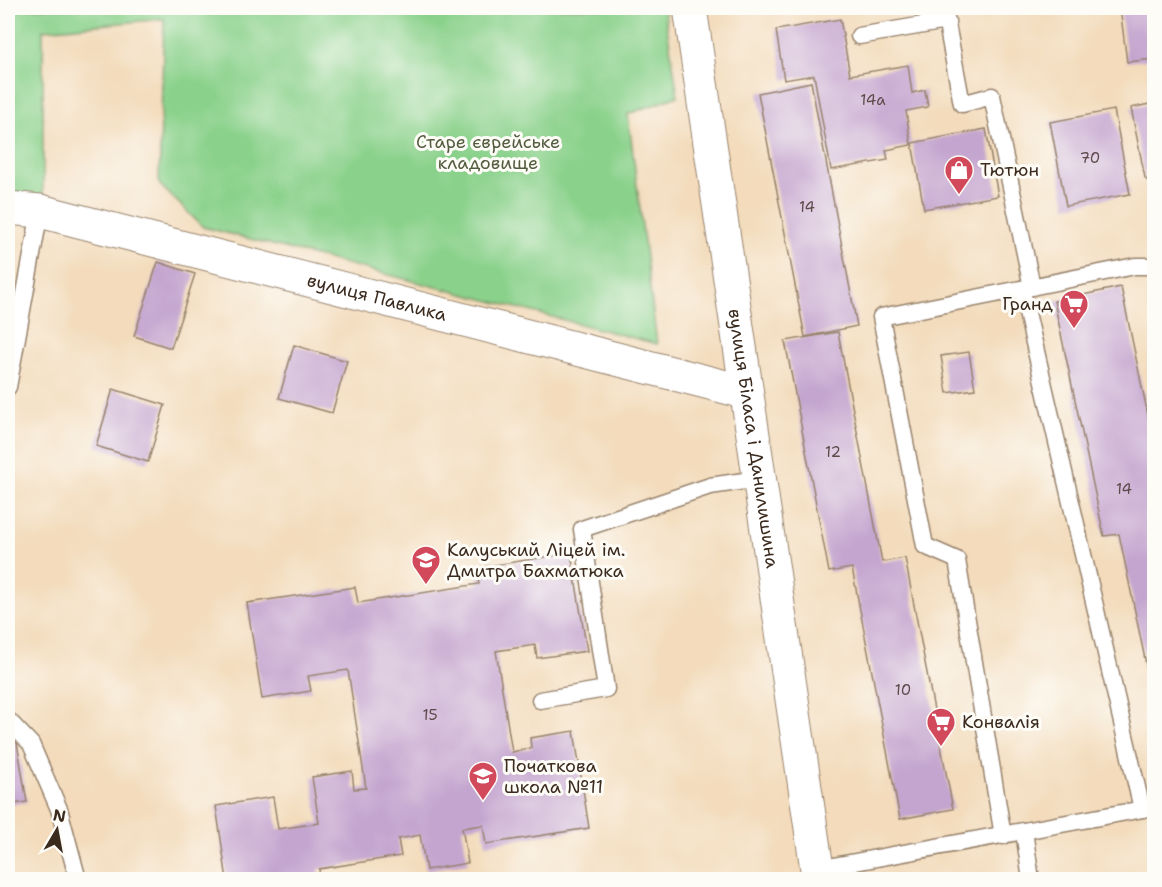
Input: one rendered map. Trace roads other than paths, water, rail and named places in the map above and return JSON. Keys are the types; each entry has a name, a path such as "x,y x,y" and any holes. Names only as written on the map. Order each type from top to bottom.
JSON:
{"street":[{"name":"вулиця Біласа і Данилишина","path":"690,8 758,479 810,874"},
{"name":"вулиця Павлика","path":"8,208 40,211 745,392"}],"lane":[{"path":"810,874 1148,808 1027,289 992,96 962,104 946,14 860,36"},
{"path":"8,387 40,211"},
{"path":"1003,836 957,560 925,546 881,317 1135,266 1155,266"},
{"path":"540,700 606,688 582,530 710,486 758,479"},
{"path":"8,720 31,744 59,809 78,879"},
{"path":"1024,831 1031,879"}],"place":[{"name":"Тютюн","path":"959,196"},
{"name":"Гранд","path":"1074,330"},
{"name":"Калуський Ліцей ім. Дмитра Бахматюка","path":"426,586"},
{"name":"Конвалія","path":"941,748"},
{"name":"Початкова школа №11","path":"483,802"}],"park label":[{"name":"Старе єврейське кладовище","path":"488,152"}]}
